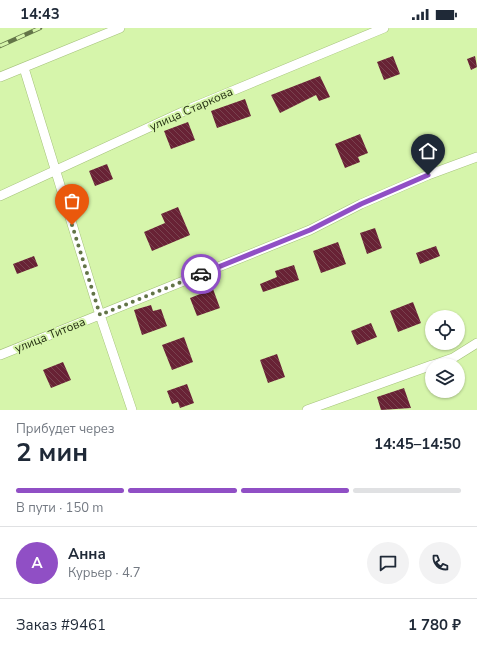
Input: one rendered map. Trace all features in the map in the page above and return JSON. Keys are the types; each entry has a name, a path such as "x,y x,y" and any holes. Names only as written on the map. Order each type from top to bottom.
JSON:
{"street":[{"path":"0,77 120,28"},
{"name":"улица Старкова","path":"0,196 191,108 384,28"},
{"path":"24,68 100,315 132,410"},
{"name":"улица Титова","path":"0,355 310,230 361,204 428,175 477,157"},
{"path":"453,358 477,343"},
{"path":"307,410 425,368"}],"building":[{"path":"393,56 400,74 384,80 377,62"},
{"path":"475,56 477,67 471,70 467,59"},
{"path":"320,76 330,97 319,101 316,95 280,113 271,95"},
{"path":"245,99 251,116 217,128 211,111"},
{"path":"188,122 195,140 171,149 164,131"},
{"path":"360,134 368,153 358,157 360,162 345,168 335,144"},
{"path":"107,164 113,179 95,186 89,171"},
{"path":"178,207 190,235 152,251 144,232 165,223 161,214"},
{"path":"375,228 382,248 367,254 360,233"},
{"path":"338,242 346,264 321,273 313,251"},
{"path":"436,246 440,256 420,264 416,253"},
{"path":"34,256 38,266 17,274 13,264"},
{"path":"294,265 299,280 263,292 260,284 277,277 275,271"},
{"path":"213,289 220,308 197,316 190,298"},
{"path":"413,302 421,323 398,332 390,311"},
{"path":"151,305 153,311 161,309 167,326 142,335 134,310"},
{"path":"371,323 377,337 357,345 351,331"},
{"path":"184,337 193,362 172,370 162,345"},
{"path":"277,354 285,377 268,383 260,360"},
{"path":"63,362 71,380 51,388 43,370"},
{"path":"187,384 194,403 180,408 178,402 172,404 167,391"},
{"path":"404,388 411,408 381,410 377,397"}],"railway":[{"path":"0,46 40,28"}],"way so far":[{"path":"72,225 100,315 201,274"}],"route":[{"path":"201,274 310,230 361,204 428,175"}]}
